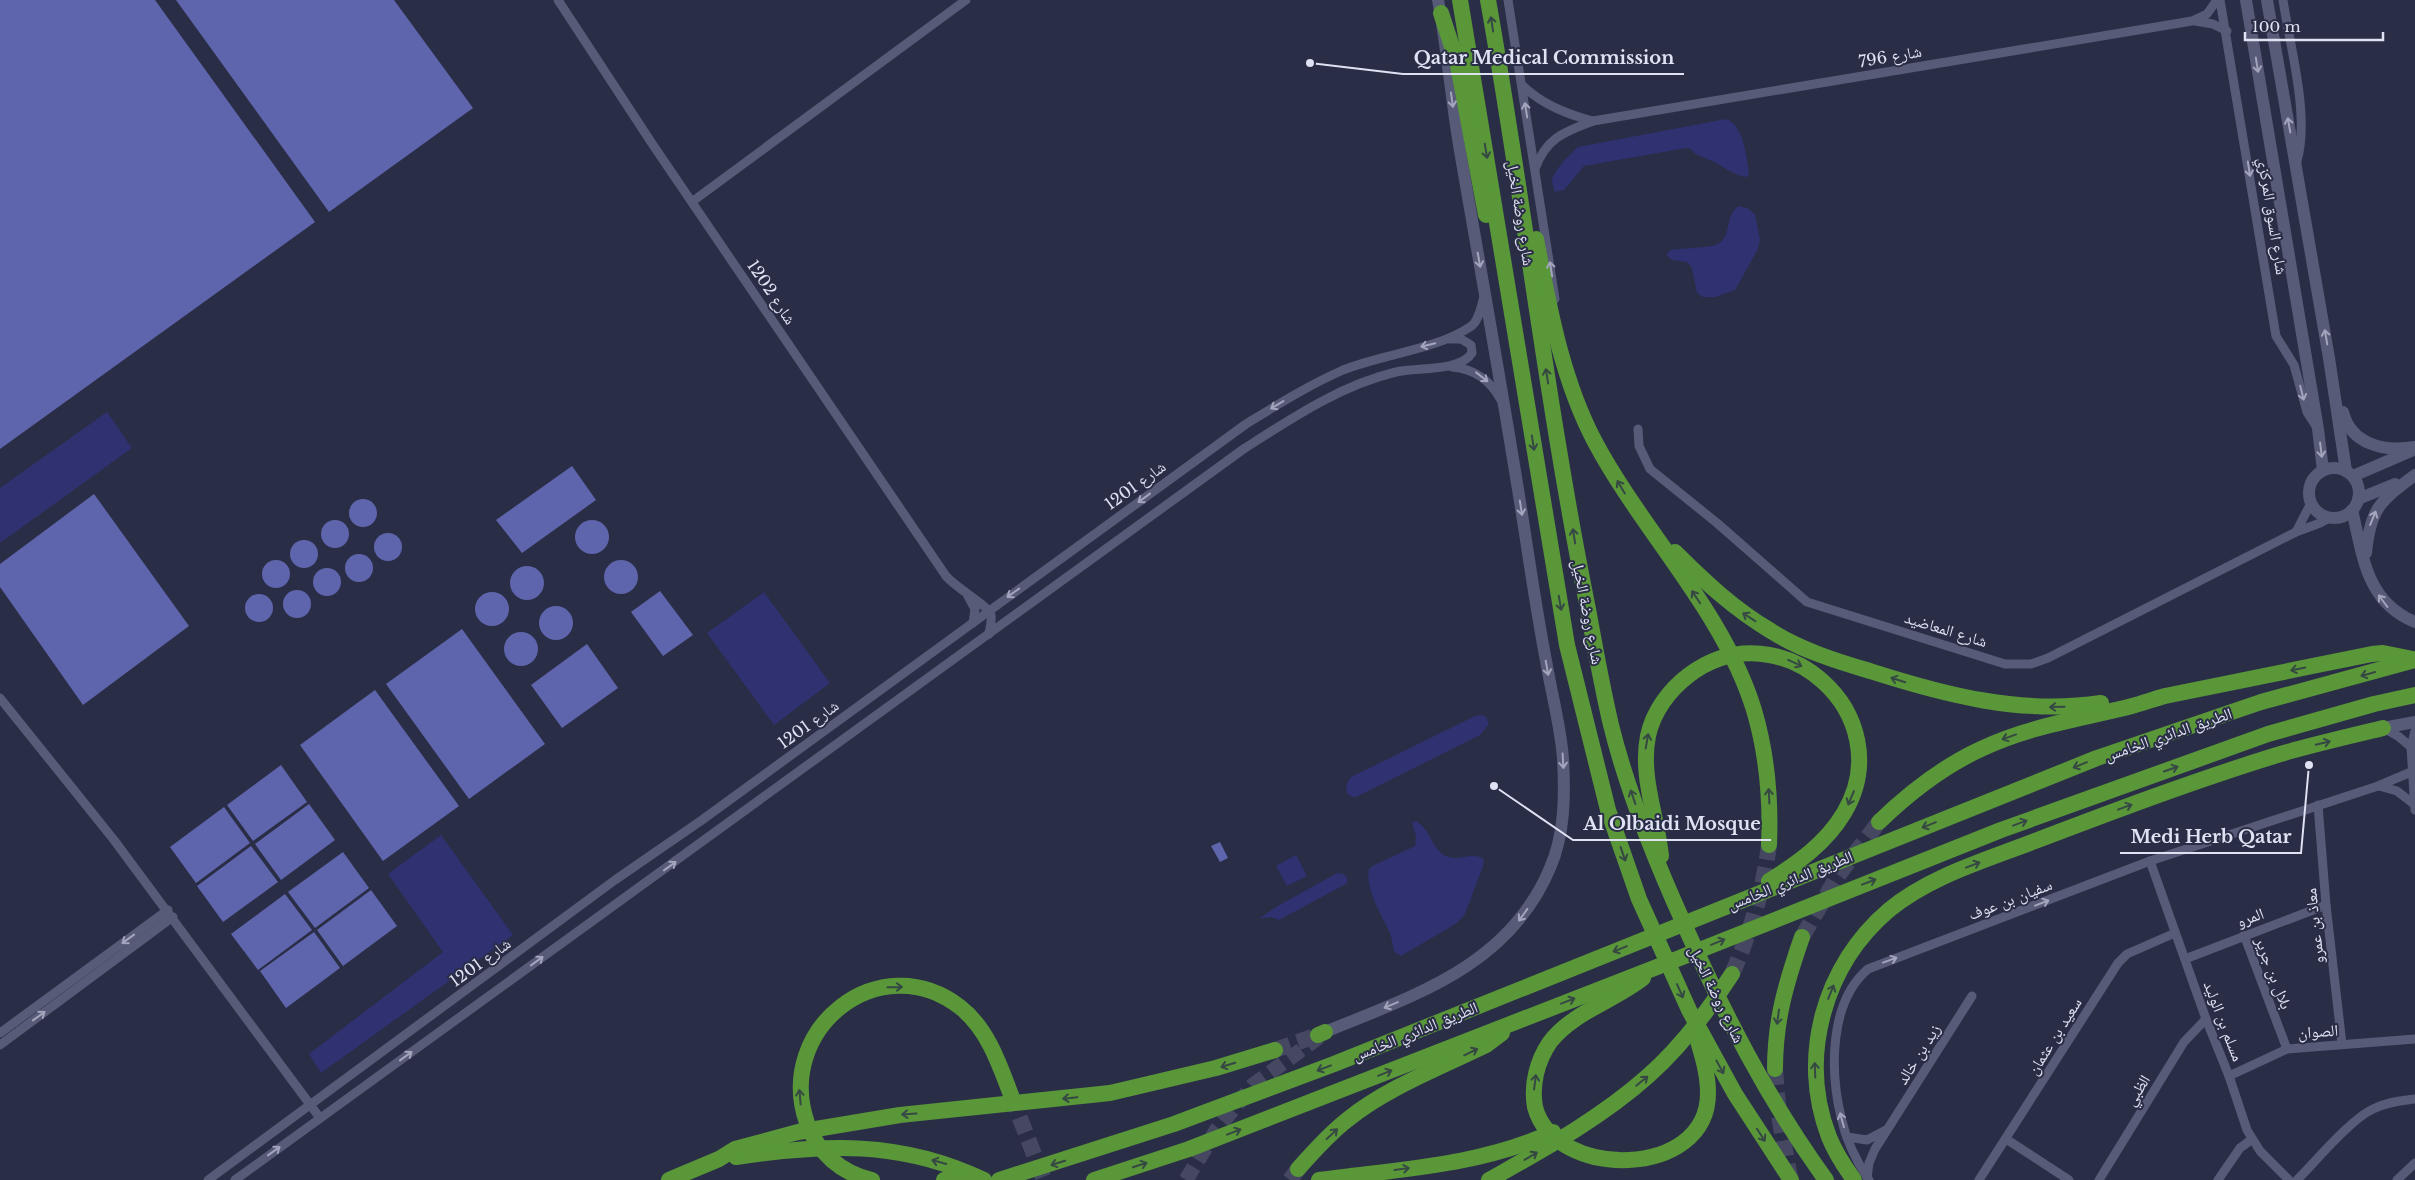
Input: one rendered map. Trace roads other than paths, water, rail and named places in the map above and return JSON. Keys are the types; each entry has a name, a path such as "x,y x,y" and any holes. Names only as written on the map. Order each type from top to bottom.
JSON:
{"highway":[{"name":"شارع روضة الخيل","path":"1460,0 1567,645 1608,810 1638,899 1689,1010 1735,1094 1791,1180"},
{"name":"شارع روضة الخيل","path":"1488,0 1576,550 1611,725 1632,796 1665,882 1734,1033 1790,1131 1826,1180"},
{"path":"1439,7 1458,65 1485,213 1506,272"},
{"path":"1518,193 1534,230 1557,335 1578,406 1594,440 1627,497 1698,600 1728,650 1754,709 1762,740 1769,790 1769,845"},
{"path":"1649,528 1707,585 1741,612 1787,640 1852,666 1910,684 2001,704 2066,707 2140,697 2158,698"},
{"path":"1665,882 1659,836 1645,775 1645,754 1648,734 1655,715 1666,697 1680,682 1696,670 1714,661 1730,655 1747,653 1768,654 1788,659 1806,668 1832,690 1847,712 1855,731 1858,751 1858,772 1854,791 1845,812 1822,842 1784,872 1731,904"},
{"path":"1879,822 1930,778 1981,749 2028,731 2133,706 2158,698 2372,654 2383,653 2415,659"},
{"name":"الطريق الدائري الخامس","path":"1029,1171 1174,1124 1334,1064 2097,758 2261,702 2415,659"},
{"name":"الطريق الدائري الخامس","path":"1094,1180 1188,1149 1657,967 1805,906 2059,808 2268,734 2374,704 2415,695"},
{"path":"1863,1179 1836,1154 1823,1118 1815,1076 1817,1038 1823,1010 1843,965 1868,930 1889,910 1912,893 1950,874 2126,806 2276,756 2383,728"},
{"path":"1775,1069 1775,1042 1779,1008 1802,938"},
{"path":"1584,1170 1559,1153 1541,1130 1534,1100 1536,1070 1550,1043 1571,1022 1628,990 1657,967"},
{"path":"1489,1180 1578,1128 1620,1099 1647,1077 1679,1045 1708,1010 1732,974"},
{"path":"872,1180 849,1171 832,1160 818,1147 811,1137 800,1102 800,1072 815,1033 824,1021 850,1000 875,990 902,987 928,991 950,1000 974,1020 987,1039 1011,1095"},
{"path":"1654,1172 1677,1159 1690,1146 1700,1130 1706,1113 1708,1094 1704,1062 1689,1010"},
{"path":"1298,1169 1317,1147 1347,1119 1380,1098 1486,1045 1523,1018"},
{"path":"669,1180 719,1159 744,1146 798,1132 900,1115 1110,1093 1216,1068 1275,1050"},
{"path":"1319,1180 1468,1160 1506,1150 1542,1137 1602,1104 1620,1099"},
{"path":"719,1159 804,1148 872,1148 943,1162 984,1180"},
{"path":"944,1180 1029,1171"},
{"path":"999,1180 1029,1171"}],"street":[{"name":"شارع 1202","path":"558,0 946,576 968,596 989,610"},
{"path":"692,201 966,0"},
{"name":"شارع روضة الخيل","path":"1508,0 1552,273 1557,335"},
{"name":"شارع 796","path":"1535,169 1539,157 1554,139 1563,133 1593,121 2192,21 2206,16 2218,0"},
{"name":"شارع السوق المركزي","path":"2218,0 2227,31 2276,336 2294,365 2307,412 2318,429"},
{"name":"شارع السوق المركزي","path":"2246,0 2318,429 2323,470"},
{"name":"شارع السوق المركزي","path":"2267,0 2349,474"},
{"name":"شارع السوق المركزي","path":"2282,0 2302,122 2301,143 2296,163"},
{"path":"1322,1034 1436,986 1478,959 1512,930 1531,904 1550,868 1560,835 1564,798 1563,754 1546,664 1506,408 1452,103 1439,7"},
{"name":"شارع 796","path":"2192,21 2213,24 2227,31"},
{"name":"شارع 796","path":"1522,85 1540,100 1573,116 1593,121"},
{"name":"شارع 1201","path":"1450,339 1472,326 1485,294"},
{"name":"شارع 1201","path":"208,1180 615,880 973,624 989,610 1246,424 1289,398 1343,370 1383,356 1450,339 1461,338 1468,341 1472,353 1465,361 1445,366 1410,370 1376,378 1350,388 1301,412 1244,448 766,794 676,862 235,1180"},
{"path":"2330,358 2345,420 2357,436 2373,445 2388,449 2415,448"},
{"name":"شارع 1201","path":"1445,366 1462,368 1482,377 1496,390 1506,408"},
{"name":"شارع المعاضيد","path":"1638,430 1639,446 1650,469 1717,523 1807,602 2005,664 2031,664 2048,658 2296,532 2328,518"},
{"path":"2349,474 2415,448"},
{"path":"2415,475 2355,505 2345,515 2328,518 2315,510 2311,503 2309,488 2317,475 2323,470 2335,468 2349,474 2358,487 2355,505 2365,566 2377,593 2389,608 2415,622"},
{"path":"2365,566 2368,532 2375,512 2388,496 2415,475"},
{"path":"2296,532 2311,503"},
{"path":"968,596 975,609 973,624"},
{"path":"989,610 991,617 989,634"},
{"path":"0,698 170,914 320,1118"},
{"path":"2383,728 2415,722"},
{"path":"2383,728 2411,747"},
{"path":"2415,731 2411,747 2411,772 2415,807"},
{"name":"سفيان بن عوف","path":"1863,1179 1841,1119 1836,1085 1837,1039 1844,1004 1860,976 1878,964 2150,861 2378,786 2411,772"},
{"path":"755,781 766,794"},
{"path":"2378,786 2397,791 2415,807"},
{"name":"معاذ بن عمرو","path":"2318,805 2326,905 2342,1044"},
{"name":"مسلم بن الوليد","path":"2150,861 2251,1140 2289,1180"},
{"name":"المرو","path":"2185,959 2326,905"},
{"path":"0,1032 170,914"},
{"path":"0,1045 170,914"},
{"name":"سعيد بن عثمان","path":"1979,1180 2118,963 2126,954 2175,932"},
{"name":"بلال بن جرير","path":"2244,935 2287,1049"},
{"name":"زيد بن خالد","path":"1863,1179 1872,1155 1888,1128 1972,996"},
{"name":"الظبي","path":"2099,1180 2184,1042 2206,1019"},
{"name":"الصوان","path":"2229,1076 2287,1049 2415,1039"},
{"path":"2297,1180 2359,1118 2371,1109 2383,1104 2415,1099"},
{"name":"زيد بن خالد","path":"1847,1137 1867,1140 1888,1128"},
{"path":"2006,1139 2069,1180"},
{"path":"2218,1180 2240,1148 2251,1140"},
{"path":"2397,1180 2415,1163"}],"water":[{"path":"0,0 155,0 315,222 0,449"},
{"path":"176,0 394,0 473,108 329,212"},
{"path":"572,466 596,500 522,553 496,520"},
{"path":"94,494 189,626 83,705 0,587 0,564"},
{"path":"363,499 373,503 377,513 373,523 363,527 353,523 349,513 353,503"},
{"path":"335,520 345,524 349,534 345,544 335,548 325,544 321,534 325,524"},
{"path":"592,520 599,521 604,525 608,530 608,544 604,549 599,553 592,554 585,553 580,549 576,544 575,537 576,530 580,525 585,521"},
{"path":"388,533 398,537 402,547 398,557 388,561 378,557 374,547 378,537"},
{"path":"304,540 314,544 318,554 314,564 304,568 294,564 290,554 294,544"},
{"path":"359,554 369,558 373,568 369,578 359,582 349,578 345,568 349,558"},
{"path":"276,560 286,564 290,574 286,584 276,588 266,584 262,574 266,564"},
{"path":"621,560 628,561 633,565 637,570 637,584 633,589 628,593 621,594 614,593 609,589 605,584 604,577 605,570 609,565 614,561"},
{"path":"527,566 534,567 539,571 543,576 543,590 539,595 534,599 527,600 520,599 515,595 511,590 510,583 511,576 515,571 520,567"},
{"path":"327,568 337,572 341,582 337,592 327,596 317,592 313,582 317,572"},
{"path":"297,590 307,594 311,604 307,614 297,618 287,614 283,604 287,594"},
{"path":"660,591 693,635 663,656 631,612"},
{"path":"492,592 499,593 504,597 508,602 508,616 504,621 499,625 492,626 485,625 480,621 476,616 475,609 476,602 480,597 485,593"},
{"path":"259,594 269,598 273,608 269,618 259,622 249,618 245,608 249,598"},
{"path":"556,606 563,607 568,611 572,616 572,630 568,635 563,639 556,640 549,639 544,635 540,630 539,623 540,616 544,611 549,607"},
{"path":"462,629 545,744 469,799 386,684"},
{"path":"521,632 528,633 533,637 537,642 537,656 533,661 528,665 521,666 514,665 509,661 505,656 504,649 505,642 509,637 514,633"},
{"path":"587,644 618,688 562,728 531,685"},
{"path":"375,690 459,806 383,861 300,745"},
{"path":"281,765 307,802 253,841 227,805"},
{"path":"309,804 335,840 281,880 255,844"},
{"path":"224,807 250,843 196,883 170,847"},
{"path":"1220,842 1228,858 1220,862 1211,846"},
{"path":"251,846 278,882 223,922 197,886"},
{"path":"343,852 369,888 315,928 288,892"},
{"path":"371,890 397,926 343,966 317,930"},
{"path":"285,894 312,930 258,970 231,934"},
{"path":"314,932 340,968 286,1008 260,971"}],"tunnel":[{"path":"1802,937 1837,877 1879,822"},
{"path":"1732,974 1755,911 1769,845"},
{"path":"1275,1050 1318,1035"},
{"path":"1186,1180 1217,1129 1253,1085 1319,1037"},
{"path":"1775,1069 1779,1116 1790,1178"},
{"path":"1011,1095 1044,1180"},
{"path":"1290,1180 1298,1169"}],"place":[{"name":"Qatar Medical Commission","path":"1310,63"},
{"name":"Medi Herb Qatar","path":"2309,765"},
{"name":"Al Olbaidi Mosque","path":"1494,786"}]}
